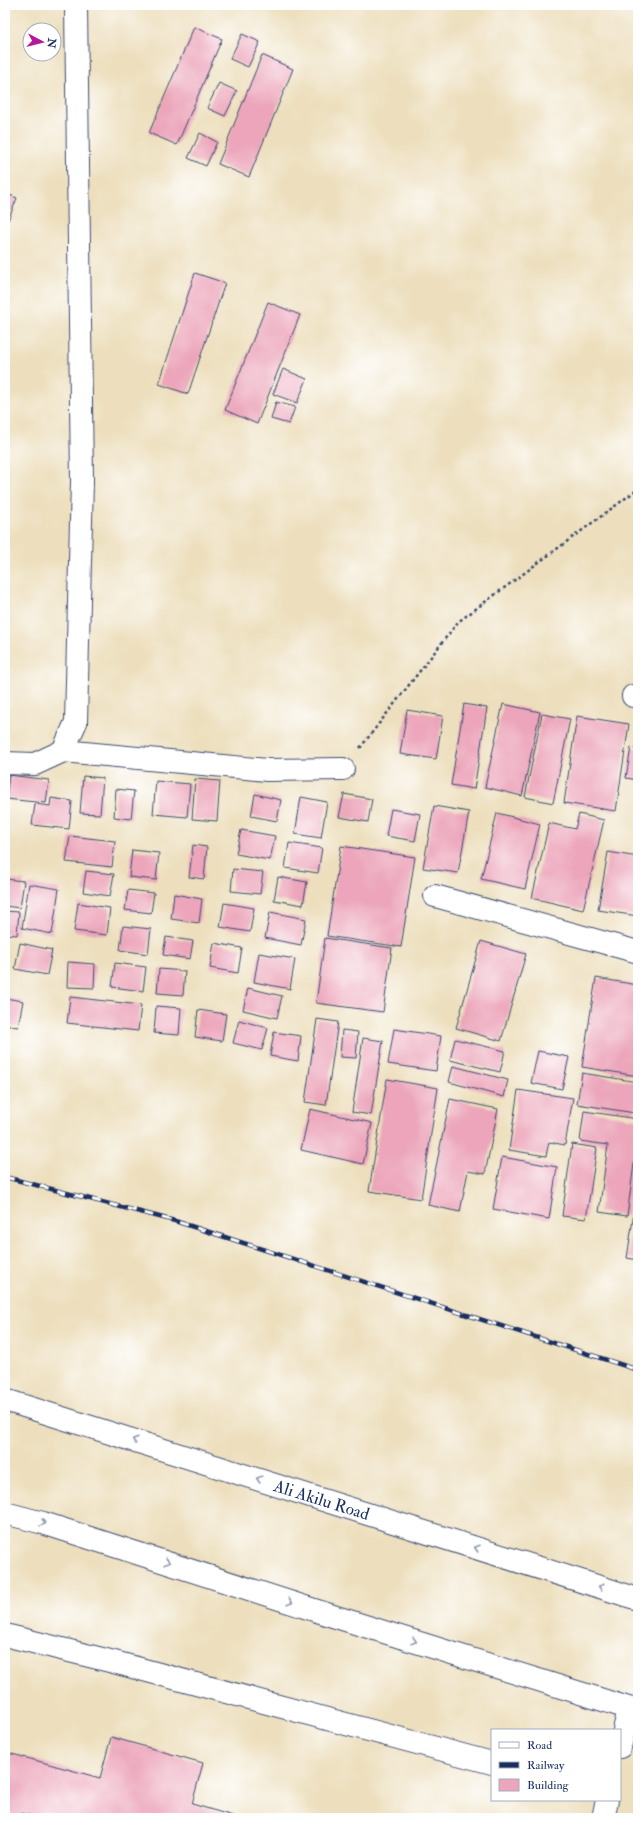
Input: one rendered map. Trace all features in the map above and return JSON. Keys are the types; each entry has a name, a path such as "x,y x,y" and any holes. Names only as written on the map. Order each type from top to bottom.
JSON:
{"street":[{"path":"63,751 76,722 82,481 76,5"},
{"path":"5,763 34,764 63,751 267,770 343,769"},
{"path":"435,896 638,952"},
{"name":"Ali Akilu Road","path":"5,1400 638,1599"},
{"path":"5,1513 43,1523 336,1617 634,1710 621,1744"},
{"path":"5,1635 114,1662 491,1763"},
{"path":"602,1818 607,1801"}],"path":[{"path":"343,769 458,622 638,489"}],"building":[{"path":"194,27 222,39 177,145 149,133"},
{"path":"242,34 260,42 248,67 230,59"},
{"path":"262,55 293,69 249,177 218,164"},
{"path":"219,83 237,91 225,116 207,108"},
{"path":"200,133 217,142 206,166 188,158"},
{"path":"5,193 17,198 5,228"},
{"path":"195,273 225,283 188,394 159,384"},
{"path":"268,302 300,315 257,424 225,410"},
{"path":"283,369 307,379 297,403 273,394"},
{"path":"276,402 295,407 289,424 271,419"},
{"path":"464,704 487,708 474,789 451,785"},
{"path":"503,704 540,712 522,796 485,787"},
{"path":"407,710 443,716 436,759 400,754"},
{"path":"542,714 570,719 553,803 525,797"},
{"path":"577,716 629,724 616,811 564,803"},
{"path":"631,747 638,749 638,780 626,778"},
{"path":"9,775 49,780 46,803 6,799"},
{"path":"83,776 103,778 100,814 80,813"},
{"path":"195,779 220,781 217,821 192,819"},
{"path":"156,781 190,784 187,817 153,814"},
{"path":"116,789 134,791 131,819 114,817"},
{"path":"255,794 281,800 277,821 251,816"},
{"path":"344,794 372,799 368,822 339,817"},
{"path":"301,797 327,802 321,838 295,834"},
{"path":"51,798 72,801 69,829 32,825 35,804 50,806"},
{"path":"434,806 469,812 458,873 423,868"},
{"path":"391,809 420,814 415,841 386,836"},
{"path":"497,813 540,824 525,889 481,879"},
{"path":"579,814 604,820 583,910 532,898 549,823 575,829"},
{"path":"241,830 275,836 270,860 236,854"},
{"path":"70,836 115,841 112,867 66,862"},
{"path":"289,843 322,848 318,873 285,868"},
{"path":"193,845 207,847 204,879 189,877"},
{"path":"341,846 415,857 401,947 327,936"},
{"path":"132,850 159,853 156,880 129,877"},
{"path":"608,852 638,857 638,916 598,910"},
{"path":"233,869 263,872 260,894 231,891"},
{"path":"86,871 114,874 110,896 83,892"},
{"path":"278,877 307,882 303,905 274,900"},
{"path":"5,879 24,881 20,908 5,906"},
{"path":"29,884 59,889 52,934 22,928"},
{"path":"128,890 154,893 151,913 125,910"},
{"path":"174,894 202,899 199,923 171,919"},
{"path":"78,903 110,908 107,935 74,931"},
{"path":"224,903 254,908 250,932 220,927"},
{"path":"5,911 19,912 17,935 5,934"},
{"path":"270,912 306,919 301,945 265,938"},
{"path":"123,926 151,929 148,954 120,950"},
{"path":"166,937 193,941 190,959 163,955"},
{"path":"325,938 392,948 383,1012 316,1003"},
{"path":"481,941 526,954 501,1041 456,1028"},
{"path":"20,943 52,950 47,975 15,969"},
{"path":"214,943 242,948 238,973 210,968"},
{"path":"259,953 295,959 290,989 254,982"},
{"path":"68,962 95,964 94,988 67,987"},
{"path":"115,963 146,967 143,991 112,987"},
{"path":"159,969 185,971 183,995 157,993"},
{"path":"596,978 638,985 638,1076 582,1067"},
{"path":"248,988 282,996 277,1018 243,1010"},
{"path":"70,997 141,1005 138,1031 67,1023"},
{"path":"5,998 23,1001 18,1027 5,1025"},
{"path":"156,1006 181,1008 179,1035 154,1033"},
{"path":"198,1010 226,1014 222,1041 195,1037"},
{"path":"317,1019 338,1022 326,1105 305,1102"},
{"path":"239,1020 268,1028 262,1050 233,1043"},
{"path":"394,1029 441,1036 436,1071 388,1064"},
{"path":"342,1030 358,1032 356,1058 340,1057"},
{"path":"274,1032 301,1036 298,1061 270,1056"},
{"path":"363,1038 383,1041 371,1115 352,1112"},
{"path":"455,1039 505,1051 500,1072 450,1060"},
{"path":"538,1051 569,1057 562,1089 531,1083"},
{"path":"453,1066 508,1080 504,1097 449,1082"},
{"path":"582,1073 638,1082 635,1113 577,1104"},
{"path":"387,1079 438,1088 421,1199 369,1191"},
{"path":"518,1090 573,1098 565,1145 549,1142 546,1156 509,1150"},
{"path":"450,1099 498,1109 485,1174 468,1171 460,1212 428,1205"},
{"path":"310,1109 372,1123 363,1164 301,1150"},
{"path":"584,1111 638,1119 638,1134 627,1216 599,1212 608,1145 580,1141"},
{"path":"572,1144 597,1148 586,1219 562,1216"},
{"path":"502,1157 557,1167 549,1219 493,1209"},
{"path":"638,1193 638,1260 627,1258"},
{"path":"111,1737 203,1763 192,1804 240,1818 41,1818 22,1813 21,1818 5,1818 5,1752 100,1778"}],"railway":[{"path":"5,1177 175,1221 638,1370"}]}
